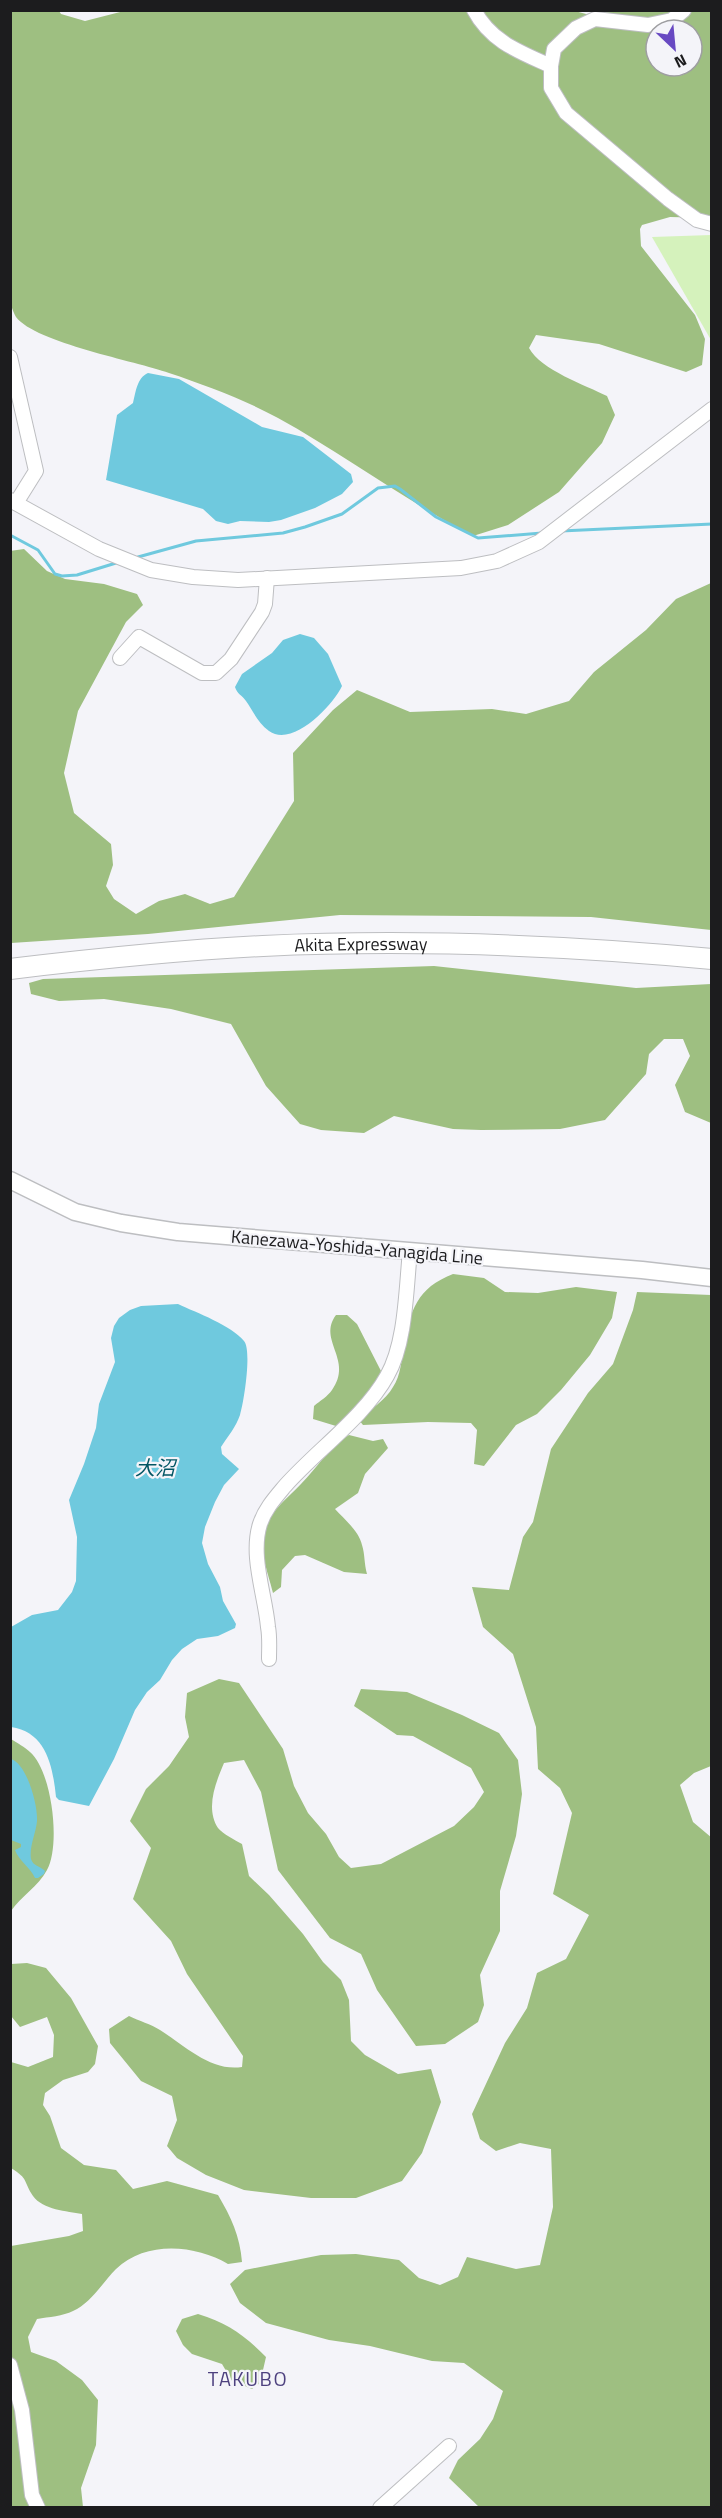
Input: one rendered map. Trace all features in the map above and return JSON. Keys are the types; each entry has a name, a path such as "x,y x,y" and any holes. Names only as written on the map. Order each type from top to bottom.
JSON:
{"highway":[{"name":"Akita Expressway","path":"10,956 172,939 353,930 447,930 545,934 643,939 711,947"},
{"name":"Akita Expressway","path":"10,969 175,952 353,943 544,946 711,959"}],"main road":[{"name":"Kanezawa-Yoshida-Yanagida Line","path":"10,1180 75,1212 121,1223 178,1232 711,1278"}],"street":[{"path":"474,10 483,26 506,46 551,66"},
{"path":"684,10 672,20 648,25 595,20 576,28 555,49 551,66 551,88 566,113 668,199 697,220 711,224"},
{"path":"10,357 36,471 13,501 99,549 151,570 216,578 267,578 461,568 496,561 544,538 711,409"},
{"path":"120,658 139,637 202,674 216,673 231,659 262,612 265,604 267,578"},
{"path":"269,1659 269,1629 257,1539 261,1522 270,1504 298,1472 370,1400 388,1376 396,1352 402,1321 410,1251"},
{"path":"10,2365 22,2410 32,2496 38,2508"},
{"path":"380,2508 449,2446"}],"green space":[{"path":"128,10 571,10 586,14 635,10 711,11 711,218 670,217 642,225 640,229 641,246 695,315 705,339 702,365 686,372 599,344 536,335 529,348 535,356 553,370 607,396 615,415 602,443 559,492 508,525 473,536 303,432 252,405 154,368 64,343 27,326 16,317 11,305 10,11 59,11 61,14 85,21"},
{"path":"712,235 711,340 652,237"},
{"path":"24,549 47,571 65,579 104,584 137,594 143,605 126,622 78,711 64,773 74,813 111,844 113,865 106,886 114,899 136,914 159,901 185,894 210,904 234,897 294,801 293,753 333,710 357,690 410,712 492,709 526,714 569,701 594,672 646,630 676,599 711,583 711,930 591,917 340,915 148,934 11,943 10,551"},
{"path":"434,966 636,988 711,984 711,1123 685,1112 675,1085 690,1056 683,1039 664,1039 649,1054 646,1074 605,1120 560,1129 481,1130 453,1129 394,1116 364,1133 321,1130 300,1124 266,1086 231,1024 171,1009 104,999 59,1001 31,994 29,983 43,979"},
{"path":"453,1274 484,1278 505,1292 538,1293 576,1287 617,1292 612,1318 590,1355 561,1390 537,1414 516,1425 484,1466 474,1464 477,1430 471,1423 363,1425 359,1420 390,1392 398,1378 409,1322 417,1302 431,1286"},
{"path":"637,1292 711,1295 711,1766 694,1773 680,1785 693,1822 712,1838 711,2507 479,2507 449,2478 458,2460 480,2439 493,2419 503,2391 464,2363 432,2361 370,2346 329,2340 266,2323 240,2303 230,2284 245,2270 321,2255 356,2254 399,2260 419,2278 440,2285 458,2277 467,2257 516,2269 540,2265 553,2207 551,2149 520,2143 496,2151 480,2139 472,2114 505,2043 527,2008 537,1973 566,1959 589,1915 553,1894 572,1813 560,1788 538,1769 536,1727 513,1654 483,1627 472,1587 509,1590 523,1537 533,1522 551,1449 588,1393 613,1364 633,1310"},
{"path":"336,1315 347,1315 357,1324 381,1371 363,1402 336,1426 313,1419 314,1406 330,1392 338,1379 338,1360 330,1333 331,1324"},
{"path":"349,1435 373,1441 383,1439 388,1448 365,1474 358,1493 335,1509 358,1535 363,1548 367,1574 344,1572 305,1555 295,1556 282,1570 281,1587 273,1593 262,1545 264,1530 277,1508 329,1452"},
{"path":"219,1679 239,1683 283,1749 294,1786 308,1813 326,1834 339,1857 351,1868 381,1864 454,1826 474,1807 484,1792 471,1768 413,1736 397,1735 354,1706 361,1689 407,1692 462,1715 499,1733 518,1760 522,1794 516,1836 500,1891 500,1931 480,1975 484,2005 478,2022 445,2044 416,2046 377,1990 361,1954 330,1938 278,1870 261,1792 244,1760 224,1763 218,1778 213,1795 212,1812 218,1828 242,1844 249,1876 269,1895 303,1934 323,1962 341,1980 349,2000 351,2041 365,2055 398,2074 431,2069 441,2102 422,2153 402,2181 356,2198 311,2198 244,2190 206,2175 177,2158 167,2146 177,2120 172,2096 141,2081 110,2043 109,2029 129,2016 156,2028 209,2061 219,2065 242,2067 243,2056 187,1974 171,1941 133,1899 151,1848 130,1821 146,1789 169,1766 189,1737 185,1717 187,1693"},
{"path":"11,1739 28,1750 38,1762 49,1791 54,1827 51,1859 47,1870 11,1911"},
{"path":"27,1963 46,1968 71,1998 98,2046 95,2064 88,2072 63,2080 45,2093 43,2105 50,2116 61,2148 84,2165 116,2170 133,2189 167,2181 218,2195 234,2227 242,2262 228,2264 201,2253 171,2248 142,2253 116,2269 91,2298 73,2311 37,2319 28,2337 31,2352 56,2361 82,2380 98,2400 96,2445 81,2488 83,2507 11,2508 11,2246 69,2236 83,2231 82,2214 56,2209 37,2201 23,2178 11,2168 11,2062 28,2067 53,2057 54,2035 47,2017 20,2027 11,2016 11,1964"},
{"path":"198,2314 218,2321 235,2331 266,2357 260,2383 252,2389 232,2381 222,2364 192,2354 183,2345 176,2331 182,2319"}],"water":[{"path":"148,373 179,379 262,427 303,437 351,474 353,482 342,494 315,508 281,520 240,521 228,524 216,521 203,509 106,480 117,415 133,403 139,382"},
{"path":"300,634 314,638 328,654 342,686 330,703 311,722 289,734 279,735 269,731 262,724 235,687 242,674 272,653 283,640"},
{"name":"大沼","path":"178,1304 231,1330 244,1341 246,1346 246,1376 242,1408 236,1424 221,1447 222,1454 239,1469 224,1485 215,1502 205,1527 202,1543 208,1564 220,1587 223,1601 236,1624 235,1628 218,1636 197,1639 182,1649 172,1660 160,1680 147,1692 135,1710 114,1759 89,1806 59,1800 56,1797 53,1775 46,1753 33,1736 11,1727 11,1627 32,1615 58,1610 72,1592 76,1581 77,1537 69,1500 96,1428 99,1404 115,1362 111,1338 114,1326 119,1318 141,1306"},
{"path":"11,1759 17,1762 27,1777 36,1805 37,1821 31,1859 35,1865 45,1871 38,1878 35,1878 15,1850 21,1847 21,1844 11,1840"}],"waterway":[{"path":"138,557 196,541 283,533 305,527 342,514 378,488 395,486 436,517 478,538 542,533"},
{"path":"561,531 712,524"},
{"path":"10,535 38,550 55,574 62,576 77,575 116,563"}],"district":[{"name":"TAKUBO","path":"248,2378"}]}
